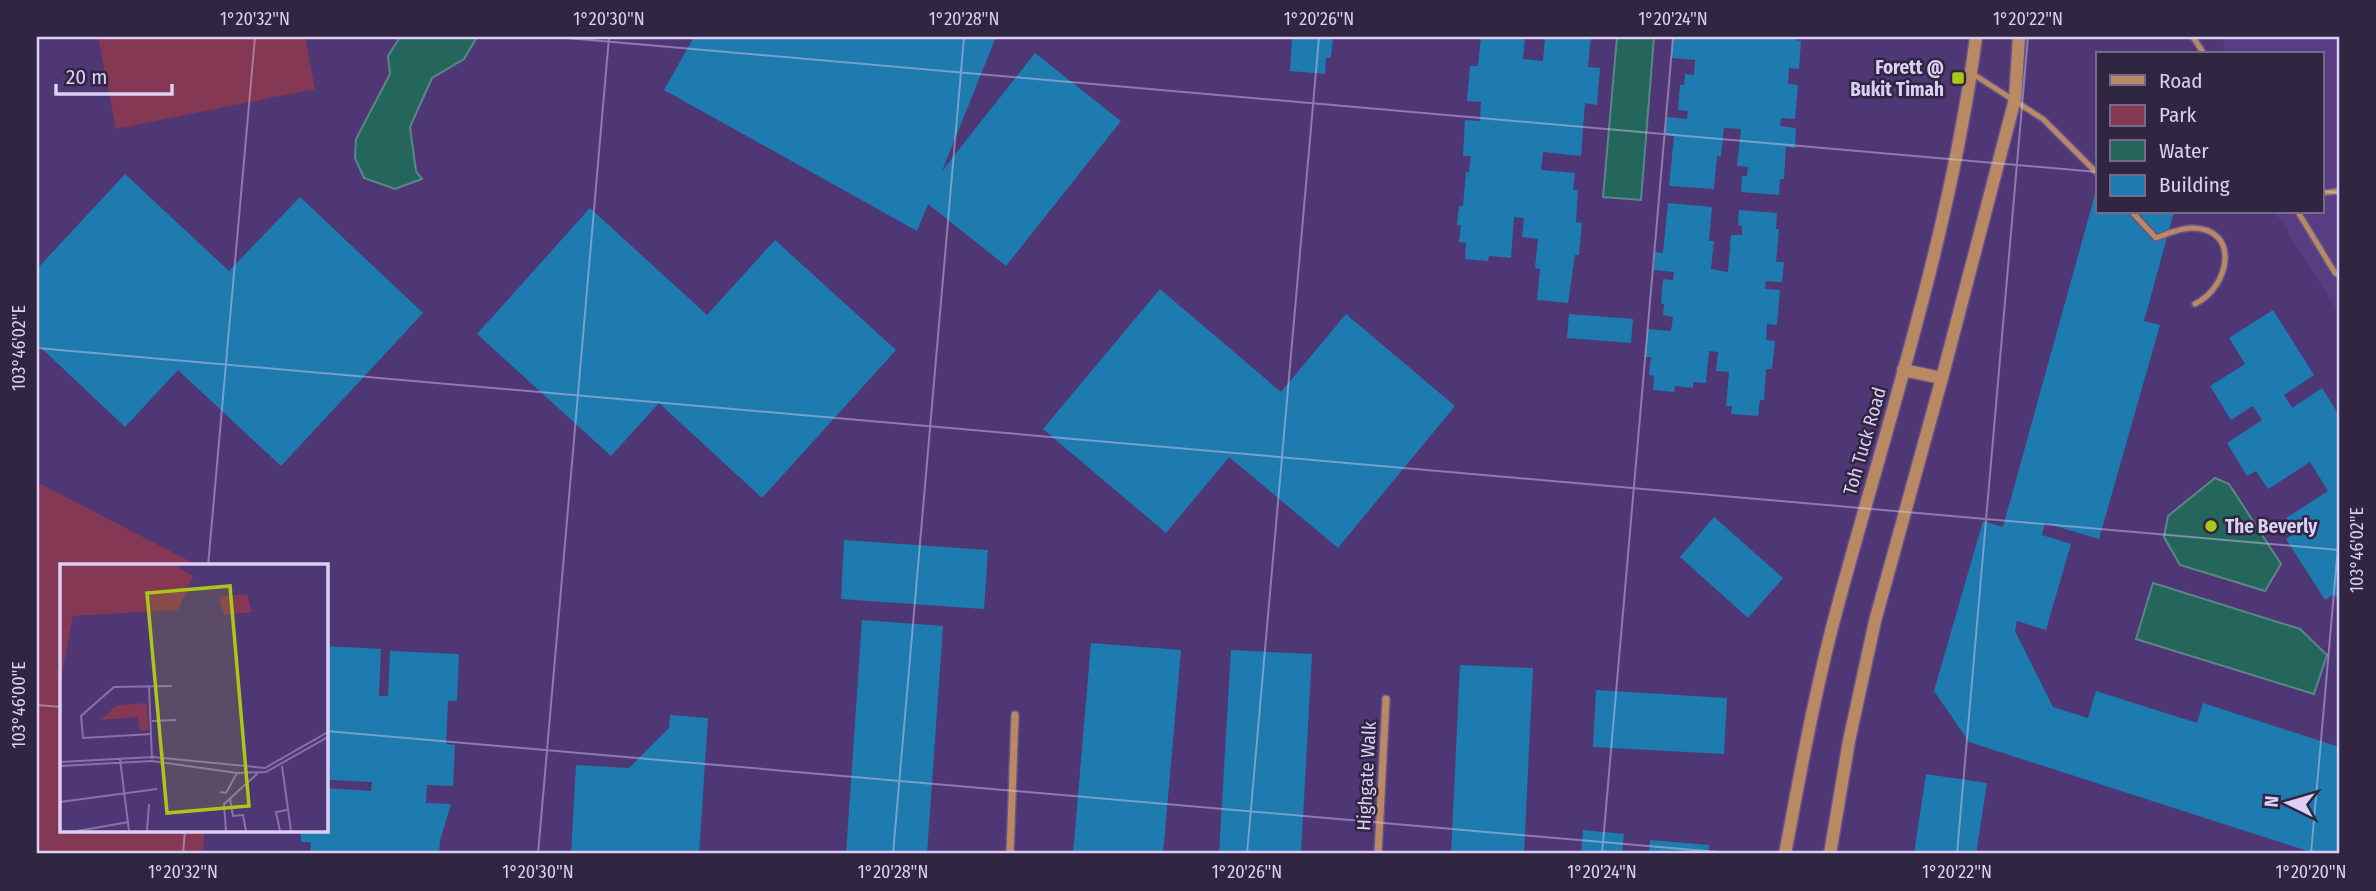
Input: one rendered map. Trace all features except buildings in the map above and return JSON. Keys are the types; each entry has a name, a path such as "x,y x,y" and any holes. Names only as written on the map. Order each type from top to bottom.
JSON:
{"street":[{"name":"Toh Tuck Road","path":"1785,854 1806,739 1826,651 1936,252 1972,73 1976,37"},
{"path":"1830,854 1849,741 1874,621 1942,378 2015,99 2019,37"},
{"path":"1903,370 1942,378"},
{"name":"Highgate Walk","path":"1377,854 1386,699"},
{"path":"1010,854 1015,715"}],"lane":[{"path":"2193,37 2203,52"},
{"path":"1972,73 2043,119 2096,172"},
{"path":"2134,214 2156,238 2178,229 2194,228 2220,239 2226,255 2224,270 2218,284 2207,298 2195,304"},
{"path":"2299,214 2335,273 2339,275"}],"shaded area":[{"path":"2222,37 2339,37 2339,313 2276,214 2324,214 2324,52 2226,52"}],"green space":[{"path":"98,37 305,37 315,89 116,129"},
{"path":"37,482 195,564 60,564 60,832 204,832 203,854 37,854"}],"water":[{"path":"400,37 477,37 464,59 432,78 410,127 416,171 422,179 395,189 364,178 355,158 356,139 390,74 388,56"},
{"path":"1617,37 1654,37 1641,200 1603,197"},
{"name":"The Beverly","path":"2215,478 2229,484 2281,564 2265,591 2180,565 2164,537 2168,516"},
{"path":"2153,583 2300,629 2327,655 2314,694 2136,639"}],"place":[{"name":"Forett @ Bukit Timah","path":"1958,78"},
{"name":"The Beverly","path":"2211,526"}]}
